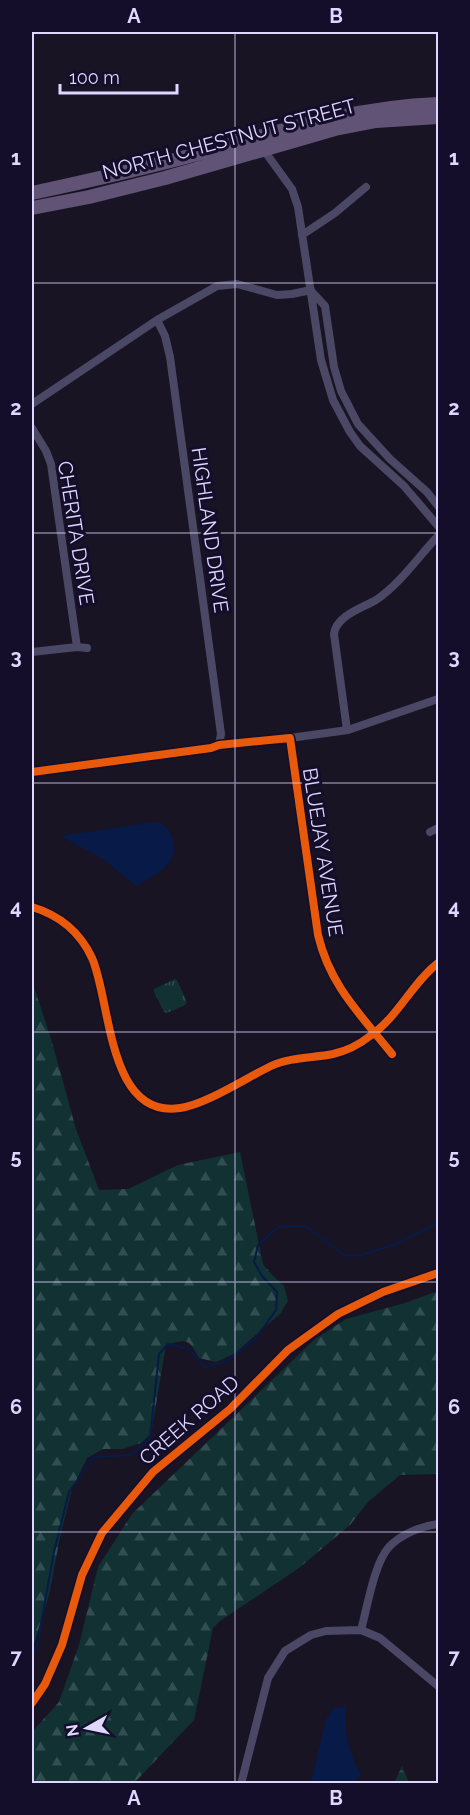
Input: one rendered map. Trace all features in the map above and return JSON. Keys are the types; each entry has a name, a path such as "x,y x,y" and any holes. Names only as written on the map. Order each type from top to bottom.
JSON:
{"main road":[{"name":"NORTH CHESTNUT STREET","path":"32,193 169,161 365,110 438,104"},
{"name":"NORTH CHESTNUT STREET","path":"32,208 89,197 165,178 335,129 376,121 438,117"}],"street":[{"path":"263,149 292,189 298,207 323,374 333,400 360,446 404,486 438,526"},
{"path":"302,235 335,213 366,187"},
{"path":"32,404 157,320 217,286 237,284 277,295 311,290"},
{"path":"311,290 325,306 334,367 341,391 358,424 427,492 438,506"},
{"name":"HIGHLAND DRIVE","path":"157,320 165,336 170,357 221,734 219,745"},
{"name":"CHERITA DRIVE","path":"32,429 46,451 51,464 77,647"},
{"path":"347,730 334,634 335,627 347,616 377,599 396,584 438,536"},
{"path":"32,652 87,648"},
{"path":"32,772 212,748 219,745 347,730 438,699"},
{"name":"BLUEJAY AVENUE","path":"290,738 321,949 343,994 392,1054"},
{"path":"32,907 62,921 82,942 95,968 112,1042 129,1083 147,1102 174,1109 190,1106 274,1064 346,1050 388,1021 422,978 438,963"},
{"path":"361,1630 381,1560 388,1547 400,1537 419,1528 438,1524"},
{"path":"241,1784 268,1678 285,1652 311,1635 326,1631 361,1630 380,1638 438,1686"}],"green space":[{"path":"175,979 187,1002 167,1013 164,1012 154,989"},
{"path":"32,981 76,1129 99,1190 128,1189 178,1165 240,1152 263,1264 284,1286 288,1301 280,1314 234,1354 216,1362 199,1358 186,1342 166,1345 151,1434 141,1443 122,1449 103,1449 87,1458 72,1489 49,1595 32,1647"},
{"path":"438,1291 438,1474 400,1475 368,1502 350,1525 299,1568 213,1628 194,1720 134,1783 32,1783 32,1732 59,1702 79,1645 98,1567 132,1514 315,1339 346,1319 405,1303"},
{"path":"402,1766 409,1783 394,1783"}],"water":[{"path":"155,822 164,825 169,831 174,854 165,868 136,886 103,859 60,836"},
{"path":"346,1706 345,1724 348,1742 361,1775 353,1783 311,1783 326,1719 334,1708"}],"waterway":[{"path":"32,1654 37,1646 54,1552 69,1492 94,1457 132,1455 150,1438 159,1354 168,1344 189,1349 205,1367 225,1362 256,1338 276,1310 277,1292 262,1276 254,1262 258,1245 278,1227 305,1226 346,1256 361,1255 393,1245 438,1223"}],"cycle path":[{"path":"32,772 211,748 219,745 290,738 318,935 323,953 330,970 348,999 392,1054"},
{"path":"32,907 42,910 68,926 87,949 98,977 116,1053 125,1076 138,1095 156,1106 180,1108 190,1106 213,1097 278,1063 333,1054 353,1047 380,1028 420,980 438,963"},
{"name":"CREEK ROAD","path":"32,1703 45,1684 62,1645 82,1575 102,1533 153,1472 230,1409 288,1350 338,1314 383,1292 438,1273"}]}
